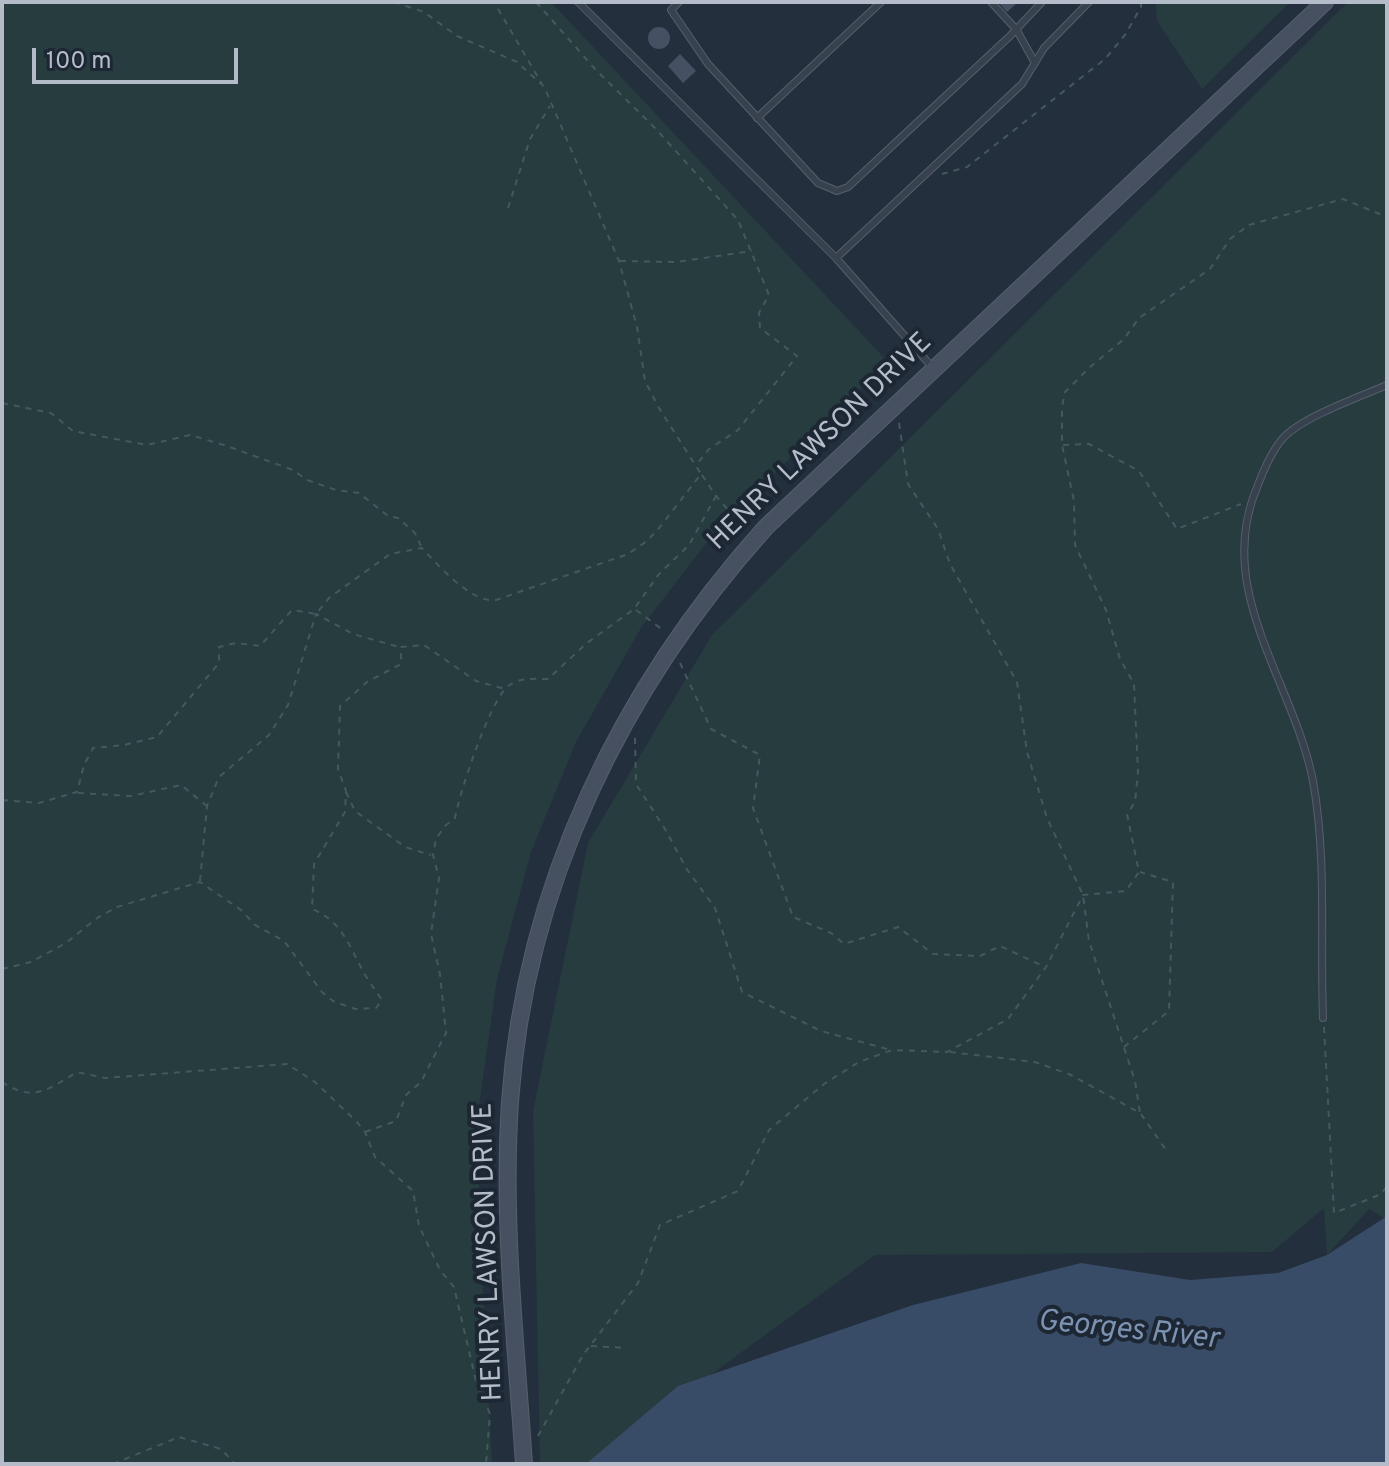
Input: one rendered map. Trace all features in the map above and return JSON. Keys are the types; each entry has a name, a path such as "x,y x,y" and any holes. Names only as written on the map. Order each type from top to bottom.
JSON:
{"main road":[{"name":"HENRY LAWSON DRIVE","path":"524,1460 510,1242 508,1160 512,1080 524,1004 548,902 578,818 615,738 675,639 753,541 933,368 1325,2"}],"lane":[{"path":"578,2 836,258 933,368"},
{"path":"662,2 671,10 708,64 818,183 832,191 843,190 1042,2"},
{"path":"671,10 679,2"},
{"path":"757,118 881,2"},
{"path":"991,2 1016,29 1035,63"},
{"path":"836,258 1022,84 1044,48 1089,2"},
{"path":"1323,1018 1321,865 1312,779 1252,605 1244,557 1244,528 1251,500 1271,457 1284,438 1323,414 1387,385"}],"path":[{"path":"394,2 424,12 457,36 517,62 546,91"},
{"path":"494,2 546,91 619,261 637,327 645,381 701,474 753,541"},
{"path":"536,2 738,220 769,295 759,313 760,328 797,356 738,430 709,449 697,464"},
{"path":"921,180 967,167 1105,59 1125,35 1141,2"},
{"path":"508,208 530,139 551,105"},
{"path":"1083,895 1126,891 1139,872 1127,814 1135,802 1138,772 1134,684 1120,659 1106,610 1075,545 1074,501 1062,445 1065,392 1124,339 1139,318 1210,269 1230,239 1249,225 1343,199 1387,217"},
{"path":"619,261 676,262 752,251"},
{"path":"897,402 908,484 938,529 950,564 1017,682 1031,765 1047,818 1083,895 1089,941 1135,1081 1140,1113"},
{"path":"2,403 51,413 73,431 147,445 190,435 293,470 307,480 336,490 359,493 388,516 398,518 415,533 422,548 447,574 485,600 496,600 628,554 647,541 701,474"},
{"path":"1062,445 1089,444 1139,471 1177,529 1251,500"},
{"path":"365,1132 396,1121 406,1095 421,1082 446,1033 440,974 431,934 439,878 433,855 436,839 455,818 459,795 486,725 505,689 519,679 548,679 587,643 634,609 659,574 689,545 716,496"},
{"path":"200,882 207,806 219,777 269,735 288,705 316,614 329,598 390,554 422,548"},
{"path":"634,609 675,639 679,660 711,729 760,755 753,808 793,917 831,933 844,944 898,927 933,954 980,956 1000,946 1046,967"},
{"path":"77,792 84,765 93,748 157,737 219,663 219,647 236,643 260,646 292,610 316,614 353,634 401,647 424,645 476,681 505,689"},
{"path":"401,647 401,664 367,682 340,706 338,769 355,811 405,847 433,855"},
{"path":"635,736 636,784 686,868 715,908 742,992 786,1015 846,1039 892,1050 947,1052 1035,1062 1071,1075 1140,1113 1166,1150"},
{"path":"2,800 39,803 77,792 131,796 181,785 207,806"},
{"path":"200,882 241,910 255,925 284,941 322,992 333,1001 355,1009 376,1008 382,1000 364,974 342,929 325,914 312,909 314,864 345,812 346,791"},
{"path":"1124,1047 1169,1011 1173,882 1139,872"},
{"path":"2,969 31,962 66,943 97,918 117,907 200,882"},
{"path":"947,1052 1008,1019 1046,967 1083,895"},
{"path":"1323,1018 1334,1213 1379,1195 1387,1187"},
{"path":"524,1460 590,1345 638,1283 660,1225 738,1191 769,1130 824,1084 859,1062 892,1050"},
{"path":"2,1082 16,1092 43,1093 77,1072 105,1078 287,1064 315,1082 357,1122 365,1132 375,1157 413,1191 419,1226 440,1270 454,1287 476,1381 490,1414 486,1464"},
{"path":"590,1345 627,1348"},
{"path":"113,1464 179,1437 221,1449 235,1464"}],"green space":[{"path":"2,2 551,2 888,362 714,533 641,628 576,742 531,852 497,979 479,1106 479,1219 492,1464 2,1464"},
{"path":"1156,2 1290,2 1202,89 1157,21"},
{"path":"1348,2 1387,2 1387,1214 1384,1218 1369,1209 1327,1255 1324,1208 1272,1252 875,1255 588,1464 540,1464 533,1111 588,843 712,635"}],"water":[{"name":"Georges River","path":"1387,1214 1387,1464 586,1464 678,1386 913,1305 1081,1263 1190,1280 1278,1273 1327,1255"}],"building":[{"path":"998,2 1018,2 1007,12"},
{"path":"659,27 667,30 670,38 667,46 659,49 651,46 648,38 651,30"},
{"path":"680,54 696,71 683,83 668,66"}]}
